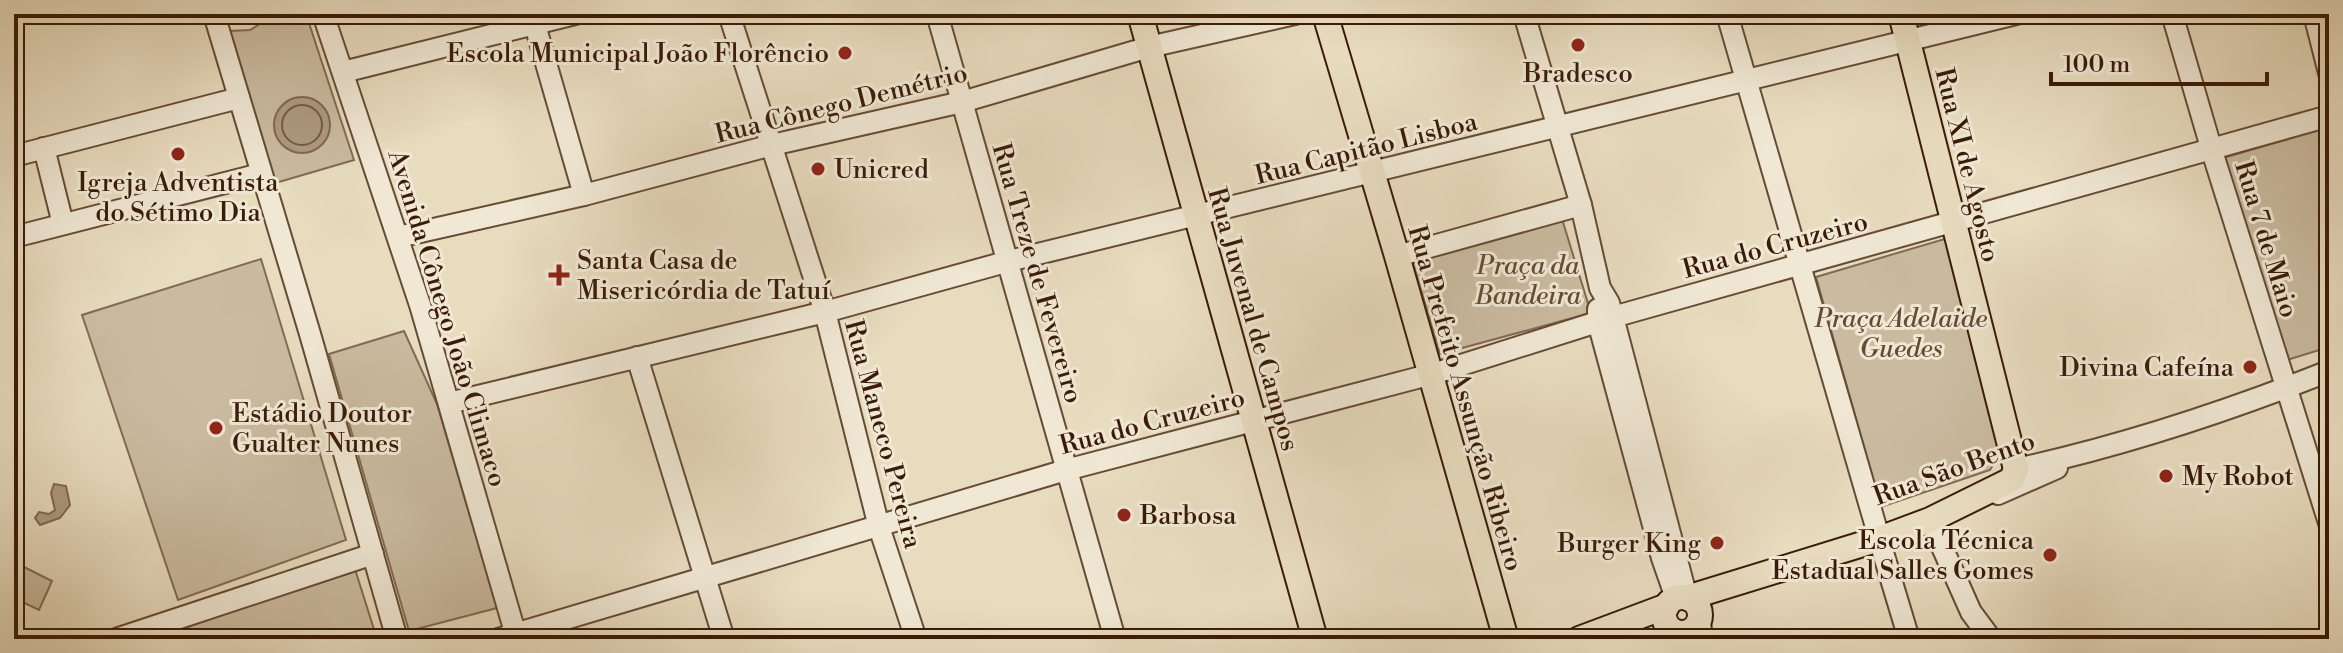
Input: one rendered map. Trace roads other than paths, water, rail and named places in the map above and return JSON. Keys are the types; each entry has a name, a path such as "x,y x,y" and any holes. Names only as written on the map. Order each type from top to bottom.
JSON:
{"main road":[{"name":"Rua Juvenal de Campos","path":"1140,14 1315,639"},
{"name":"Rua Prefeito Assunção Ribeiro","path":"1325,14 1506,639"},
{"name":"Rua XI de Agosto","path":"1901,14 2016,469"},
{"path":"1930,520 2007,482 2012,479 2016,469"},
{"name":"Rua São Bento","path":"1579,639 1684,622 1736,582 1877,533 2016,469"},
{"name":"Rua São Bento","path":"1877,533 1930,520"}],"street":[{"path":"214,14 397,639"},
{"name":"Avenida Cônego João Climaco","path":"323,14 398,237 449,403 511,637"},
{"path":"343,72 575,14"},
{"name":"Rua Maneco Pereira","path":"729,14 825,312 879,527 916,639"},
{"name":"Rua Treze de Fevereiro","path":"937,14 1115,639"},
{"name":"Rua Cônego Demétrio","path":"398,237 584,195 772,145 962,102 1149,47 1295,14"},
{"path":"1524,14 1581,205 1606,319 1684,622"},
{"path":"1727,14 1909,639"},
{"name":"Rua Capitão Lisboa","path":"449,403 825,312 1009,261 2016,14"},
{"name":"Rua 7 de Maio","path":"2172,14 2329,523"},
{"path":"2314,14 2329,73"},
{"path":"535,25 584,195"},
{"path":"14,156 239,98"},
{"name":"Rua do Cruzeiro","path":"511,637 1066,470 1431,375 1606,319 2329,116"},
{"path":"44,148 63,224"},
{"path":"14,237 260,174"},
{"path":"1397,256 1581,205"},
{"path":"637,357 724,639"},
{"name":"Rua São Bento","path":"2016,469 2088,453 2329,371"},
{"name":"Rua São Bento","path":"1930,520 2022,485 2088,453"},
{"path":"1930,520 1971,612 1991,639"},
{"path":"116,639 373,554"}],"water":[{"path":"302,97 322,105 330,125 322,145 302,153 282,145 274,125 282,105"},
{"path":"54,484 66,486 70,505 60,518 40,525 35,518 39,512 49,514 55,510 51,493"}],"place":[{"name":"Bradesco","path":"1578,45"},
{"name":"Escola Municipal João Florêncio","path":"845,53"},
{"name":"Igreja Adventista do Sétimo Dia","path":"178,154"},
{"name":"Unicred","path":"818,169"},
{"name":"Santa Casa de Misericórdia de Tatuí","path":"559,275"},
{"name":"Divina Cafeína","path":"2250,367"},
{"name":"Estádio Doutor Gualter Nunes","path":"216,428"},
{"name":"My Robot","path":"2166,476"},
{"name":"Barbosa","path":"1124,515"},
{"name":"Burger King","path":"1717,543"},
{"name":"Escola Técnica Estadual Salles Gomes","path":"2050,555"}],"park label":[{"name":"Praça da Bandeira","path":"1528,280"},
{"name":"Praça Adelaide Guedes","path":"1901,333"}]}
